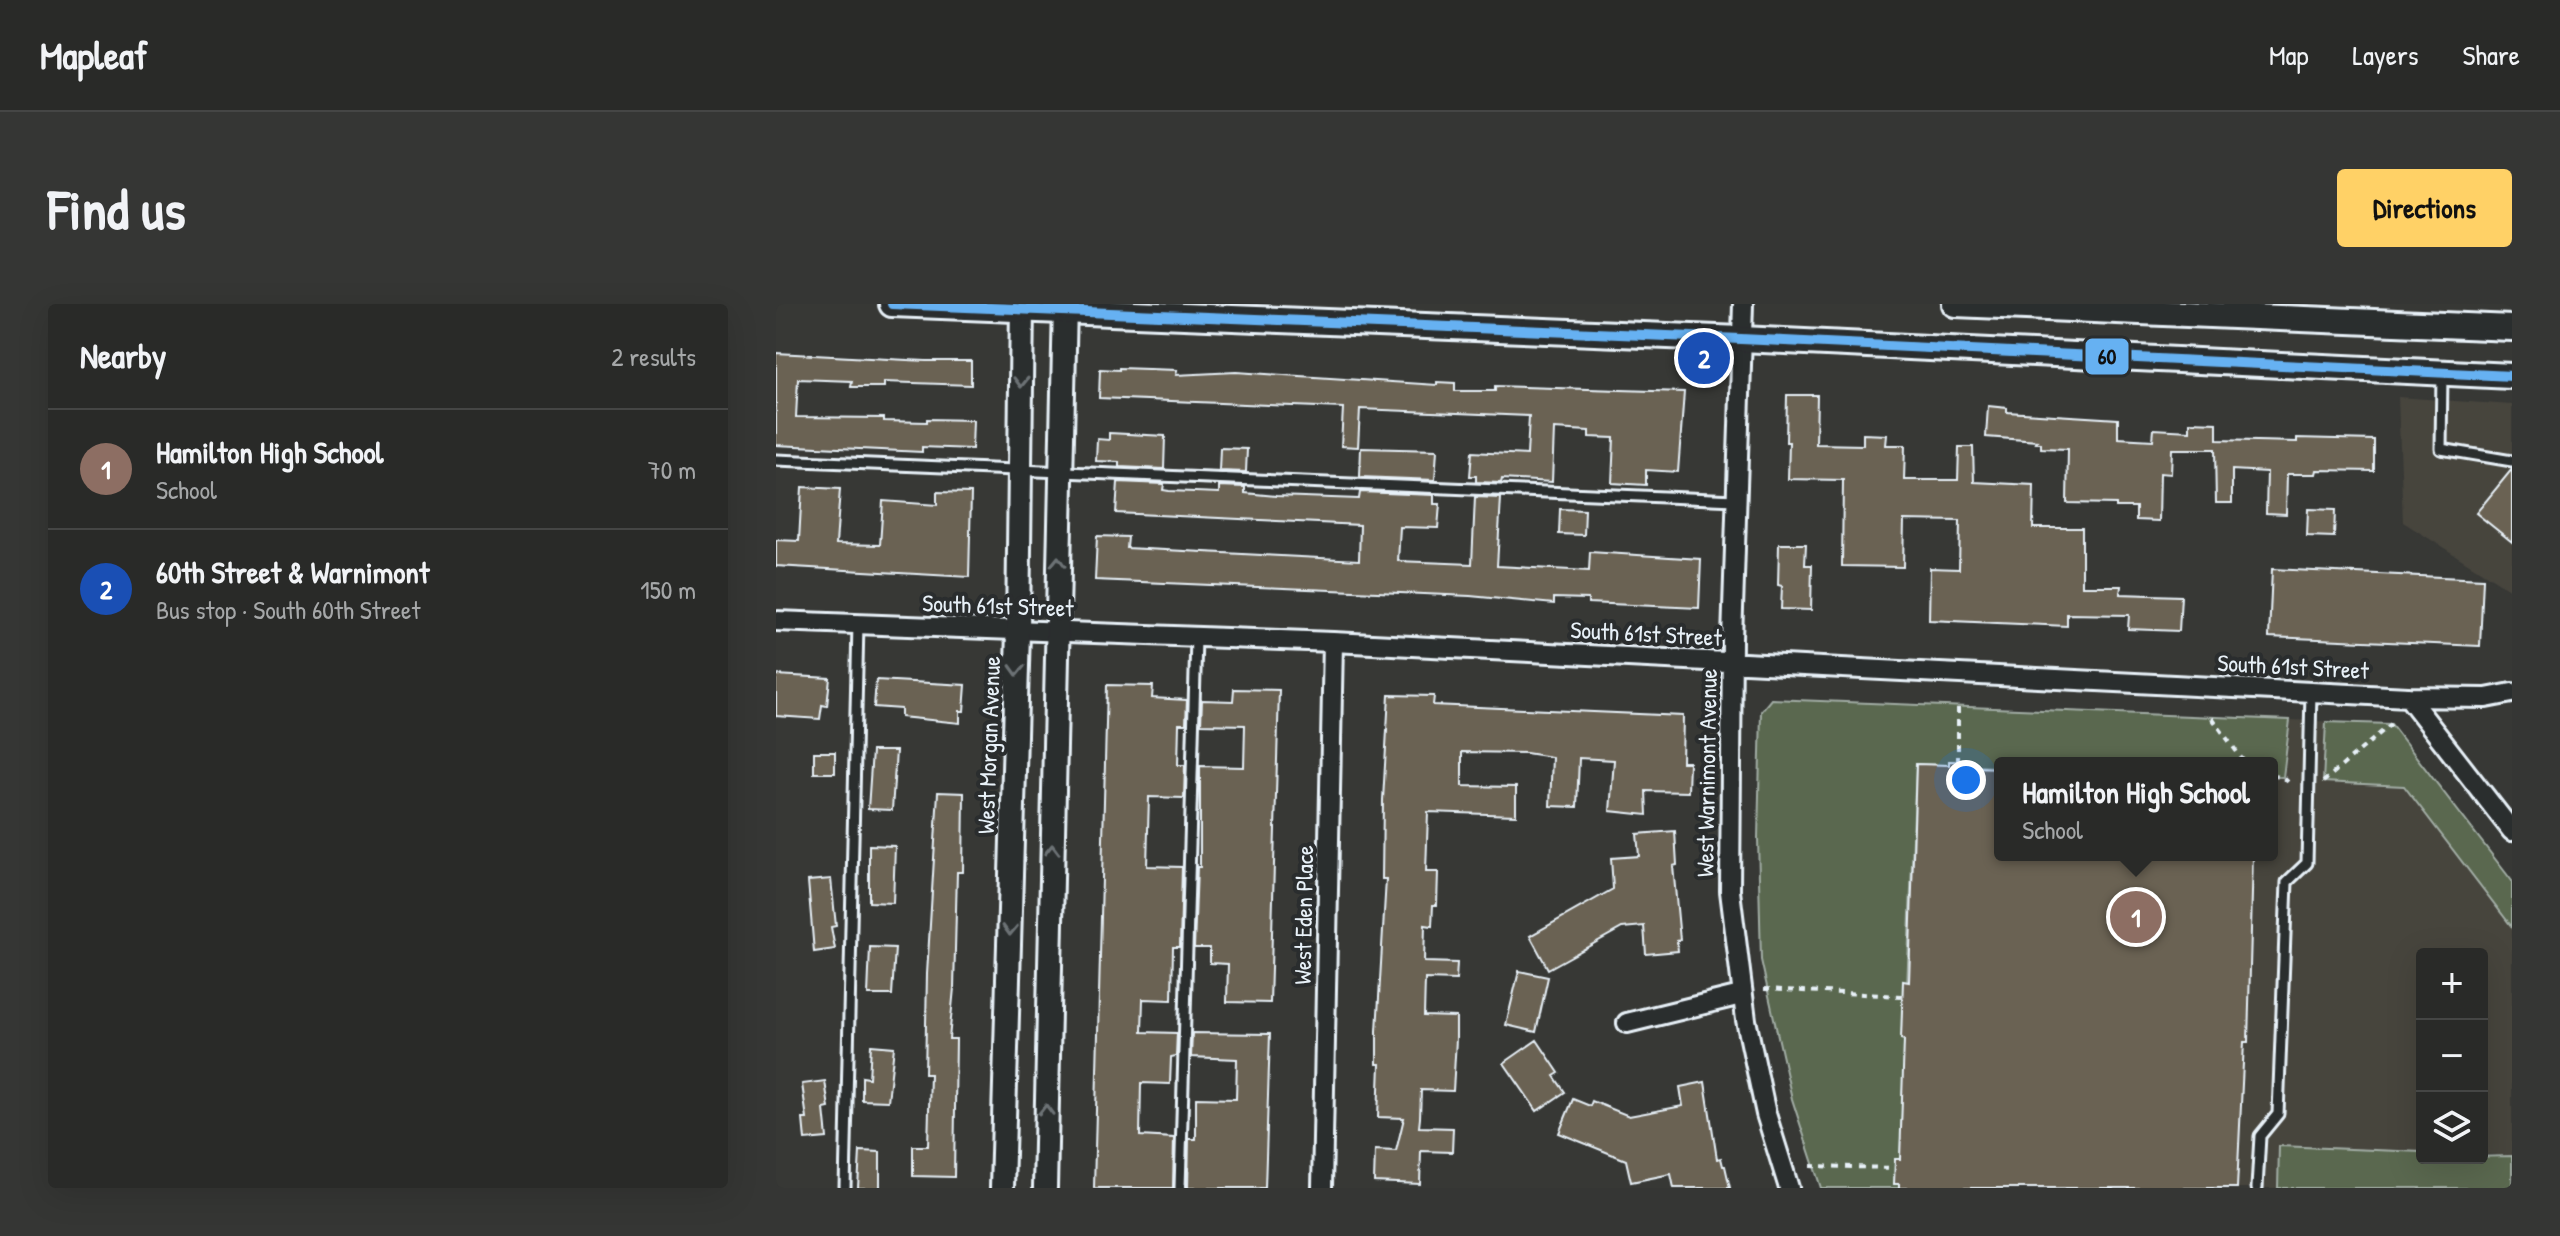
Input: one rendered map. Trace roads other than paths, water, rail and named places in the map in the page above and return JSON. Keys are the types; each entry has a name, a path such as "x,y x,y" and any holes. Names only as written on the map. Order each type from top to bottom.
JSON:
{"main road":[{"path":"892,304 1064,308 2512,376"},
{"path":"1955,304 2512,328"}],"street":[{"name":"West Warnimont Avenue","path":"1743,304 1732,663 1730,891 1741,995 1766,1114 1789,1188"},
{"name":"West Morgan Avenue","path":"1002,1188 1018,631 1022,307"},
{"path":"1045,1188 1064,308"},
{"name":"South 61st Street","path":"776,621 1333,642 2408,697 2486,698 2512,693"},
{"name":"West Eden Place","path":"1322,1188 1333,642"},
{"path":"2408,697 2512,831"},
{"path":"1627,1023 1741,995"}],"lane":[{"path":"2442,374 2441,449 2512,461"},
{"path":"776,460 1736,500"},
{"path":"845,1188 858,624"},
{"path":"1180,1188 1196,638"},
{"path":"2257,1188 2260,1136 2278,1114 2287,882 2307,863 2311,692"}],"place":[{"name":"60th Street & Warnimont","path":"1704,358"},
{"name":"Hamilton High School","path":"2136,917"}]}
